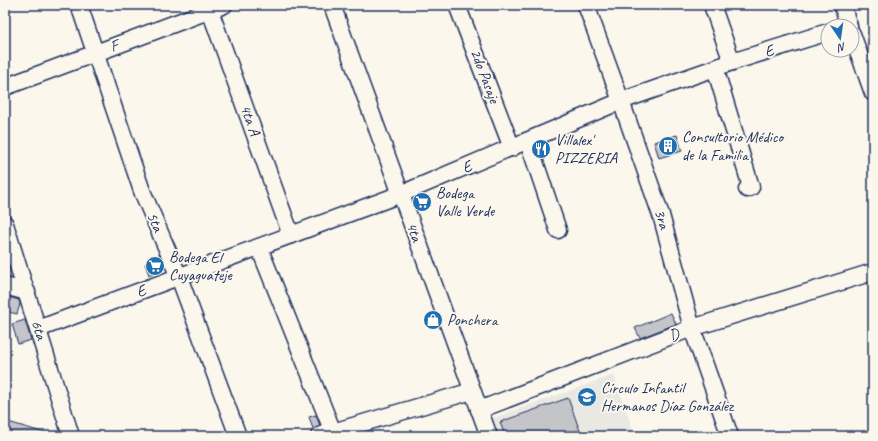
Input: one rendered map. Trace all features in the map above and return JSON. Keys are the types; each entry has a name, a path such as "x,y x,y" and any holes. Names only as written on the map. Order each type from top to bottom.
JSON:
{"street":[{"name":"5ta","path":"79,5 142,191 179,277 238,436"},
{"name":"4ta","path":"332,5 488,436"},
{"name":"2do Pasaje","path":"457,5 512,148"},
{"name":"3ra","path":"586,5 662,215 692,328 730,436"},
{"path":"712,5 732,62"},
{"path":"842,5 846,18"},
{"name":"F","path":"5,87 214,7"},
{"name":"4ta A","path":"214,7 291,235"},
{"name":"E","path":"38,329 401,194 621,101 732,62 820,34"},
{"path":"860,56 873,93"},
{"path":"715,68 751,187 747,188"},
{"path":"528,141 558,230"},
{"name":"6ta","path":"5,224 72,436"},
{"path":"259,247 326,434 472,392"},
{"name":"D","path":"479,410 692,328 873,272"},
{"path":"5,286 27,292"}],"shaded area":[{"name":"Círculo Infantil Hermanos Díaz González","path":"614,375 635,436 499,436 493,418"}],"building":[{"name":"Consultorio Médico de la Familia","path":"677,135 682,151 659,158 654,142"},
{"name":"Bodega El Cuyaguateje","path":"160,258 165,268 149,275 145,264"},
{"path":"5,296 19,300 20,304 17,314 5,311"},
{"path":"671,313 676,324 640,338 635,328"},
{"path":"25,320 31,340 18,344 12,324"},
{"path":"568,398 580,431 568,436 505,436 500,422"},
{"path":"316,415 320,426 313,429 309,417"},
{"path":"5,421 45,433 44,436 5,436"}],"place":[{"name":"Consultorio Médico de la Familia","path":"668,146"},
{"name":"Villalex' PIZZERIA","path":"541,149"},
{"name":"Bodega Valle Verde","path":"422,202"},
{"name":"Bodega El Cuyaguateje","path":"155,266"},
{"name":"Ponchera","path":"433,320"},
{"name":"Círculo Infantil Hermanos Díaz González","path":"587,397"}]}
